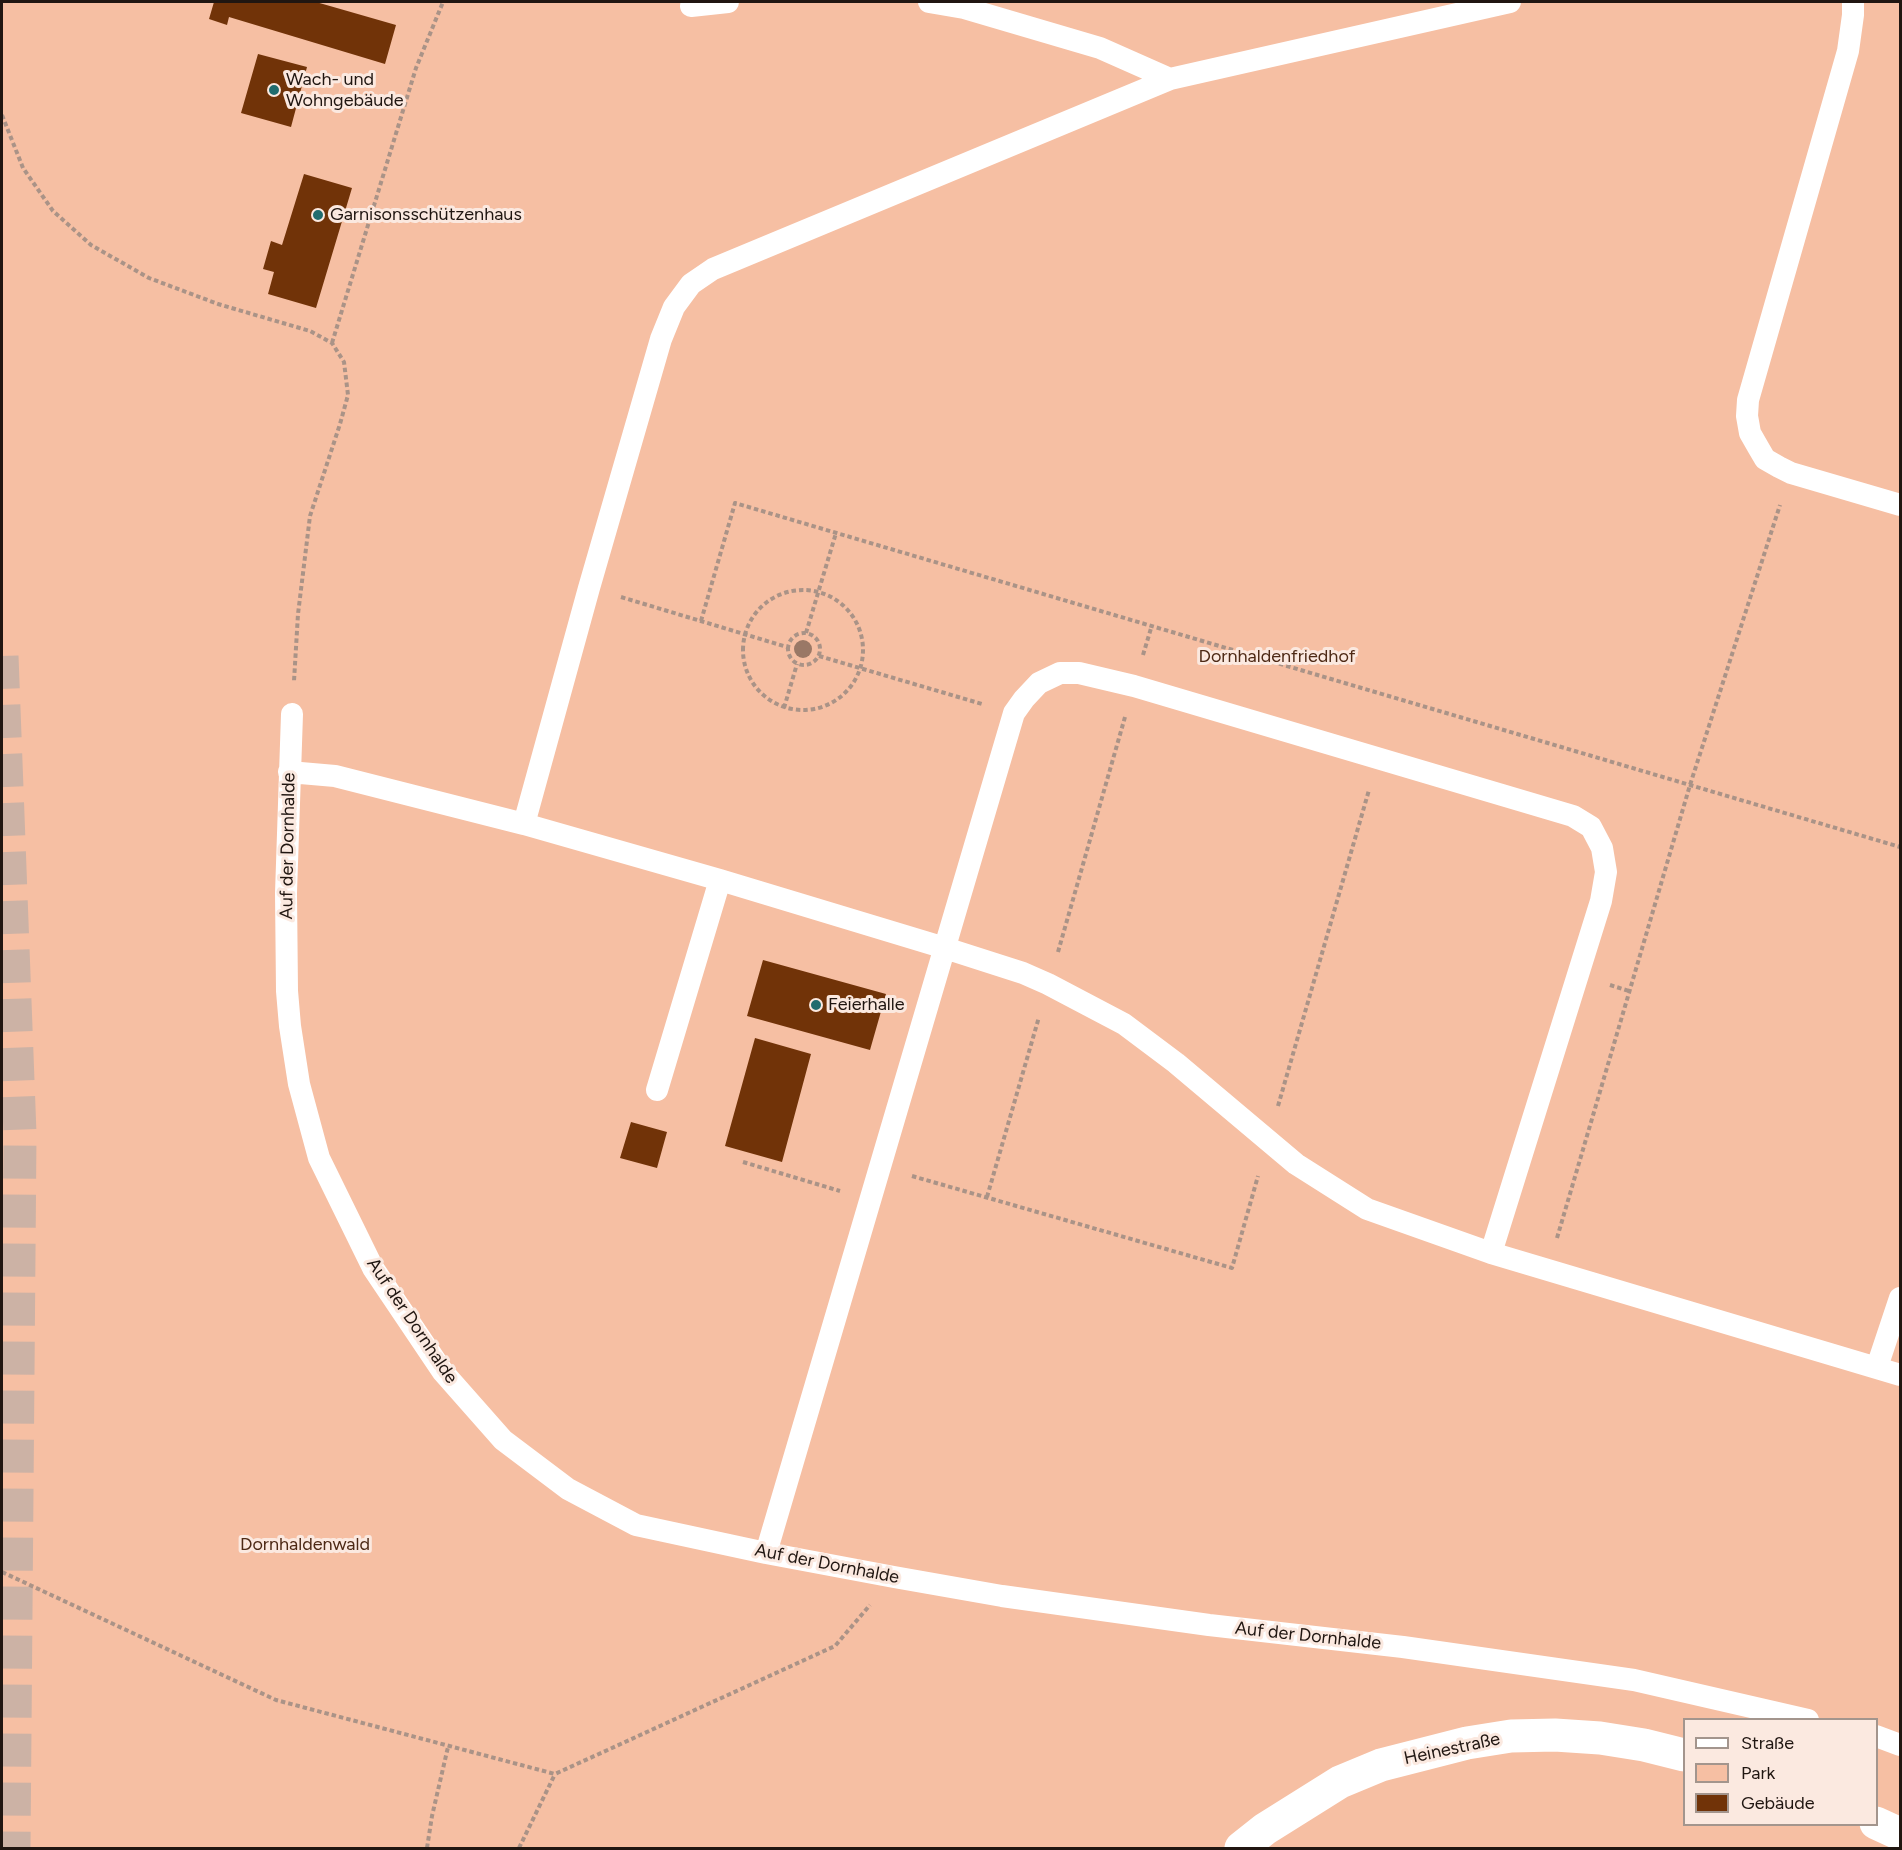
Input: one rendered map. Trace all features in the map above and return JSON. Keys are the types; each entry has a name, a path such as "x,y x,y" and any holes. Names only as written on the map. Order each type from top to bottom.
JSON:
{"main road":[{"name":"Heinestraße","path":"1241,1848 1265,1829 1340,1782 1381,1765 1467,1743 1511,1736 1600,1738 1644,1745 1683,1755"},
{"path":"1878,1824 1900,1834"}],"lane":[{"path":"691,6 728,2"},
{"path":"928,2 964,8 1100,48 1170,79"},
{"path":"524,824 661,339 674,307 692,284 713,269 1170,79 1510,2"},
{"path":"1853,2 1848,51 1748,400 1747,416 1750,433 1766,459 1791,472 1900,505"},
{"path":"766,1553 1014,714 1039,683 1060,673 1079,673 1134,686 1573,816 1591,827 1602,848 1606,872 1601,901 1491,1253"},
{"name":"Auf der Dornhalde","path":"292,714 286,893 287,991 299,1084 319,1158 373,1268 443,1372 503,1440 568,1489 636,1525 894,1577 1002,1596 1186,1622 1404,1647 1622,1679 1803,1718"},
{"path":"289,772 335,776 524,824 720,880 1023,973 1124,1024 1176,1063 1296,1164 1367,1209 1491,1253 1900,1375"},
{"path":"657,1090 720,880"},
{"path":"1877,1367 1900,1298"},
{"path":"1878,1737 1900,1745"}],"path":[{"path":"332,343 417,68 443,2"},
{"path":"2,115 23,168 53,211 91,245 149,278 218,304 310,331 332,343 344,362 348,395 310,516 298,614 292,714"},
{"path":"1547,1270 1690,785 1791,472"},
{"path":"701,621 735,503 1900,847"},
{"path":"806,633 836,532"},
{"path":"589,588 787,646"},
{"path":"803,589 819,591 836,599 850,613 860,630 863,649 860,668 852,685 839,699 822,708 803,711 784,708 758,692 750,679 744,664 742,649 744,634 760,607 773,597 788,591 803,589"},
{"path":"987,1197 1152,625"},
{"path":"806,633 818,641 820,648 819,656 806,666 797,664 789,657 787,646 794,636 806,633"},
{"path":"819,656 1014,714"},
{"path":"784,708 797,664"},
{"path":"743,1162 870,1200"},
{"path":"2,1572 276,1700 555,1774 835,1646 894,1577"},
{"path":"427,1848 448,1746"},
{"path":"519,1848 555,1774"}],"green space":[{"path":"2,2 1900,2 1900,1848 2,1848"}],"building":[{"path":"214,2 316,2 396,25 385,64 229,17 227,25 209,19"},
{"name":"Wach- und Wohngebäude","path":"258,54 307,67 291,127 241,113"},
{"name":"Garnisonsschützenhaus","path":"304,174 352,188 316,308 268,294 274,272 263,269 271,241 282,245"},
{"name":"Feierhalle","path":"763,960 886,994 870,1050 747,1016"},
{"path":"755,1038 811,1054 782,1162 725,1146"},
{"path":"631,1122 667,1132 657,1168 620,1158"}],"tunnel":[{"path":"2,656 20,1134 14,1848"}],"place":[{"name":"Wach- und Wohngebäude","path":"274,90"},
{"name":"Garnisonsschützenhaus","path":"318,215"},
{"name":"Feierhalle","path":"816,1005"}],"park label":[{"name":"Dornhaldenfriedhof","path":"1277,657"},
{"name":"Dornhaldenwald","path":"305,1545"}]}
